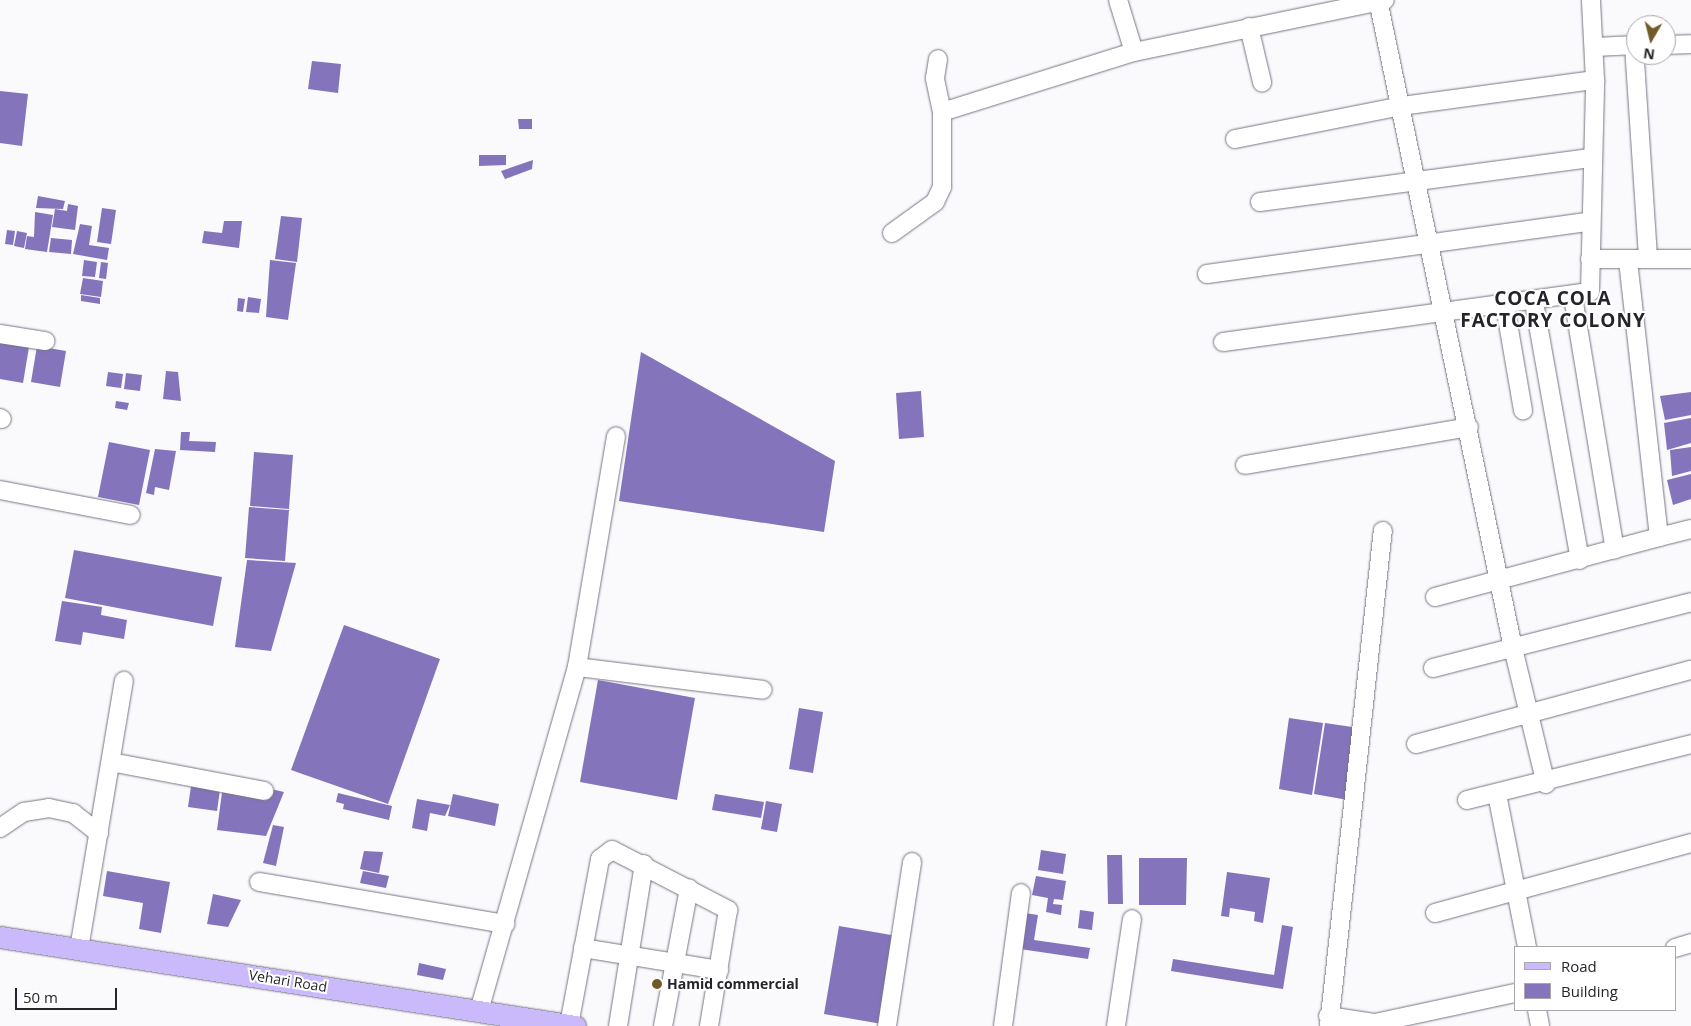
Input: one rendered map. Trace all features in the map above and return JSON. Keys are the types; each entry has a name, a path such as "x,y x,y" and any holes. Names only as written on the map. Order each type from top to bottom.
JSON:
{"main road":[{"name":"Vehari Road","path":"0,937 572,1026"}],"street":[{"path":"1118,0 1134,52"},
{"path":"942,112 1134,52 1380,0 1402,106 1427,245 1469,426 1513,648 1531,714 1546,784"},
{"path":"1223,342 1572,297 1590,292 1588,222 1595,80 1591,0"},
{"path":"1249,27 1262,82"},
{"path":"1676,45 1691,44"},
{"path":"1594,47 1626,46"},
{"path":"892,233 935,202 942,187 942,112 935,78 938,59"},
{"path":"1636,65 1648,259"},
{"path":"1235,139 1402,106 1595,80"},
{"path":"1260,202 1590,158"},
{"path":"1206,274 1588,222"},
{"path":"1590,259 1628,261 1691,259"},
{"path":"1628,261 1659,537"},
{"path":"1572,297 1615,550"},
{"path":"1534,302 1580,560"},
{"path":"1505,306 1523,410"},
{"path":"0,334 45,341"},
{"path":"1245,465 1469,426"},
{"path":"479,1011 577,666 616,436"},
{"path":"0,490 131,515"},
{"path":"1435,596 1499,582 1691,529"},
{"path":"1383,531 1329,1021 1375,1023 1514,993"},
{"path":"1433,668 1691,602"},
{"path":"577,666 763,690"},
{"path":"1416,744 1691,670"},
{"path":"79,949 124,682"},
{"path":"1467,800 1546,784 1691,744"},
{"path":"111,762 264,790"},
{"path":"1497,794 1519,890 1527,946"},
{"path":"0,828 24,812 49,808 73,813 99,833"},
{"path":"1435,913 1691,843"},
{"path":"572,1026 583,948 602,852 612,850 644,864 728,910 709,1026"},
{"path":"887,1026 912,862"},
{"path":"618,1026 644,864"},
{"path":"259,882 505,924"},
{"path":"663,1026 689,888"},
{"path":"1003,1026 1021,893"},
{"path":"1116,1026 1132,919"},
{"path":"1676,948 1691,943"},
{"path":"583,948 719,970"},
{"path":"1537,1011 1540,1026"}],"building":[{"path":"312,61 341,64 338,93 308,89"},
{"path":"0,91 28,94 22,146 0,143"},
{"path":"518,119 532,119 532,129 519,129"},
{"path":"479,155 506,155 506,165 479,166"},
{"path":"533,160 532,169 505,179 501,171"},
{"path":"38,196 65,201 63,209 36,208"},
{"path":"68,204 78,206 75,230 52,227 55,209 67,211"},
{"path":"102,208 116,210 111,244 97,242"},
{"path":"35,212 53,215 47,252 25,249 27,236 34,237"},
{"path":"281,216 302,218 297,262 275,259"},
{"path":"224,221 242,221 239,248 202,243 204,231 222,233"},
{"path":"80,224 92,226 89,245 109,248 107,260 73,254"},
{"path":"7,230 15,231 13,245 5,244"},
{"path":"17,231 27,233 24,248 14,246"},
{"path":"51,238 72,240 71,254 49,252"},
{"path":"84,260 97,262 95,277 82,276"},
{"path":"270,260 296,263 288,320 266,317"},
{"path":"101,262 108,263 106,279 99,278"},
{"path":"83,278 103,281 101,297 80,294"},
{"path":"81,295 100,298 100,304 81,301"},
{"path":"248,297 261,299 259,313 246,312"},
{"path":"238,298 245,299 243,312 237,311"},
{"path":"0,342 29,347 23,383 0,379"},
{"path":"37,346 66,351 60,387 31,382"},
{"path":"641,352 835,461 824,532 619,501"},
{"path":"166,371 178,372 181,401 163,399"},
{"path":"108,372 123,374 121,388 106,386"},
{"path":"126,373 142,375 140,391 124,389"},
{"path":"921,391 924,437 899,439 896,393"},
{"path":"1691,392 1691,415 1665,420 1660,396"},
{"path":"116,401 129,403 127,410 115,408"},
{"path":"1691,418 1691,443 1667,450 1664,423"},
{"path":"181,432 190,432 189,441 216,442 215,452 180,450"},
{"path":"109,442 150,450 139,505 98,497"},
{"path":"1691,447 1691,471 1672,476 1670,450"},
{"path":"155,449 176,451 169,490 155,487 154,495 146,493"},
{"path":"254,452 293,455 289,509 250,506"},
{"path":"1691,474 1691,499 1673,505 1667,480"},
{"path":"249,507 289,510 285,561 245,558"},
{"path":"74,550 222,577 213,626 65,598"},
{"path":"247,560 296,563 271,651 235,647"},
{"path":"62,601 102,607 101,615 127,620 124,639 83,632 81,645 55,641"},
{"path":"344,625 440,659 388,804 291,770"},
{"path":"598,680 695,698 677,800 580,782"},
{"path":"799,708 823,712 813,773 789,769"},
{"path":"1289,718 1323,723 1312,795 1279,789"},
{"path":"1325,723 1359,728 1348,800 1314,794"},
{"path":"193,772 222,776 217,811 188,807"},
{"path":"250,784 284,792 266,836 217,830 223,785"},
{"path":"338,793 392,806 389,820 343,809 344,804 336,802"},
{"path":"453,794 499,804 495,826 448,816"},
{"path":"715,794 764,802 761,818 712,810"},
{"path":"417,799 450,805 445,816 430,813 427,831 412,828"},
{"path":"766,801 782,804 777,832 761,829"},
{"path":"273,825 284,827 276,866 263,863"},
{"path":"1041,850 1066,854 1063,874 1038,870"},
{"path":"364,851 383,852 379,873 360,869"},
{"path":"1107,855 1122,855 1123,904 1108,904"},
{"path":"1139,858 1187,858 1186,905 1139,905"},
{"path":"107,871 170,882 161,933 139,929 143,903 103,896"},
{"path":"363,871 389,876 386,888 360,883"},
{"path":"1227,872 1270,878 1263,923 1254,921 1255,912 1230,908 1229,917 1221,916"},
{"path":"1036,876 1066,881 1063,900 1054,899 1053,904 1062,905 1061,915 1046,912 1048,898 1032,895"},
{"path":"213,894 241,900 228,927 207,924"},
{"path":"1080,910 1094,912 1092,930 1078,928"},
{"path":"1025,913 1038,915 1034,940 1090,948 1088,959 1020,949"},
{"path":"1282,925 1293,927 1283,989 1171,971 1173,959 1274,975"},
{"path":"839,926 897,936 882,1024 824,1014"},
{"path":"419,963 446,969 443,980 417,975"}],"place":[{"name":"Hamid commercial","path":"657,984"}],"district":[{"name":"COCA COLA FACTORY COLONY","path":"1553,310"}]}
